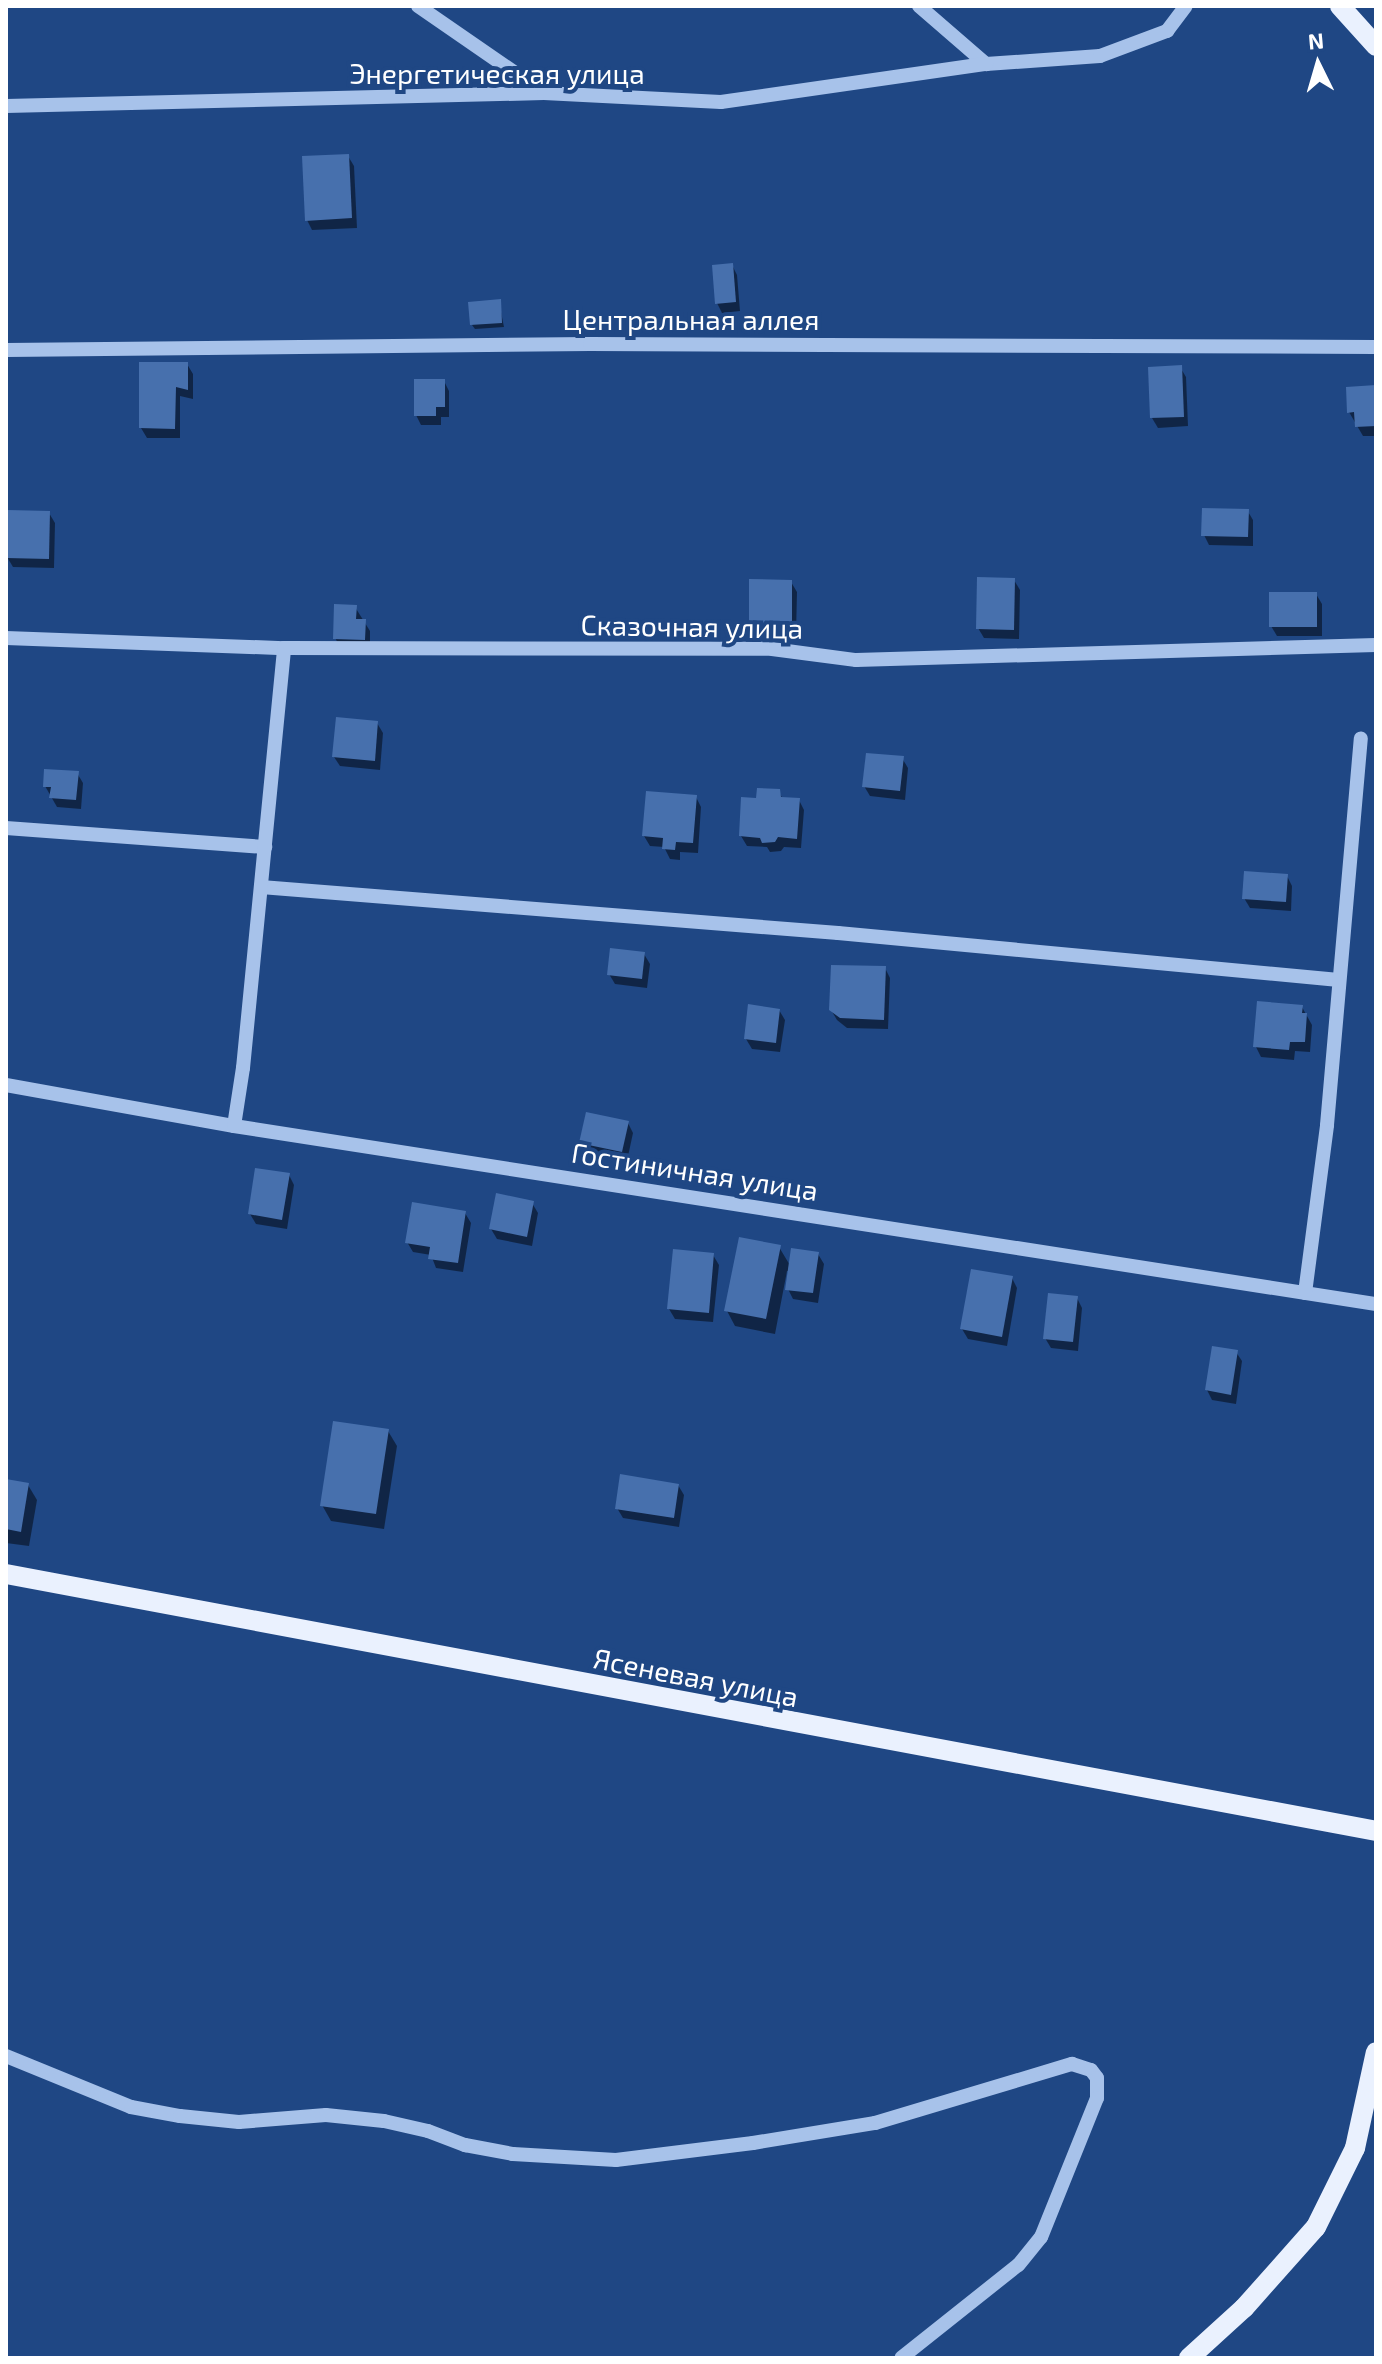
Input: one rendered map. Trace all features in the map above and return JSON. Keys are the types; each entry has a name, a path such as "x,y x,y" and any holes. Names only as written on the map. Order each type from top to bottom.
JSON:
{"main road":[{"path":"1340,6 1376,46"},
{"name":"Ясеневая улица","path":"6,1574 1376,1831"},
{"path":"1189,2358 1244,2308 1316,2227 1355,2148 1376,2052"}],"street":[{"path":"418,6 544,93"},
{"path":"919,6 986,64"},
{"name":"Энергетическая улица","path":"6,106 544,93 721,102 986,64 1100,56 1167,31 1186,6"},
{"name":"Центральная аллея","path":"6,350 574,344 1376,347"},
{"name":"Сказочная улица","path":"6,638 284,648 772,649 856,660 1376,645"},
{"path":"234,1126 284,648"},
{"path":"1305,1293 1327,1125 1361,738"},
{"path":"6,828 265,847"},
{"path":"261,887 838,933 1339,980"},
{"name":"Гостиничная улица","path":"6,1085 234,1126 1376,1304"},
{"path":"6,2056 131,2107 180,2116 239,2122 326,2115 384,2121 428,2131 465,2145 513,2154 616,2160 753,2143 875,2123 1072,2064 1091,2070 1097,2078 1097,2098 1041,2237 1018,2265 901,2358"}],"building":[{"path":"349,154 352,218 305,221 302,156"},
{"path":"733,263 736,302 715,304 712,265"},
{"path":"501,299 502,323 470,325 468,302"},
{"path":"139,362 188,362 188,390 176,387 175,429 139,428"},
{"path":"1182,365 1184,417 1150,418 1148,367"},
{"path":"414,379 445,379 445,407 436,407 436,416 414,416"},
{"path":"1376,385 1376,426 1355,427 1354,412 1347,413 1346,387"},
{"path":"1202,508 1249,509 1248,537 1201,536"},
{"path":"7,510 50,511 49,559 6,558"},
{"path":"977,577 1015,578 1014,630 976,629"},
{"path":"749,579 792,580 792,626 749,625"},
{"path":"1269,592 1317,592 1317,627 1269,627"},
{"path":"334,604 357,605 356,619 366,619 365,640 333,639"},
{"path":"336,717 378,721 375,761 332,757"},
{"path":"866,753 904,756 900,791 862,787"},
{"path":"44,769 79,771 76,800 49,798 51,787 43,787"},
{"path":"757,788 780,789 781,797 800,798 797,839 778,837 775,842 762,843 760,838 739,836 741,797 756,798"},
{"path":"646,791 697,795 693,843 676,842 675,850 662,849 663,838 642,836"},
{"path":"1244,871 1288,874 1286,902 1242,899"},
{"path":"610,948 645,952 642,979 607,975"},
{"path":"831,965 886,966 884,1020 840,1018 829,1010"},
{"path":"1257,1001 1303,1005 1302,1013 1307,1013 1305,1042 1290,1042 1289,1050 1253,1047"},
{"path":"748,1004 780,1009 776,1043 744,1039"},
{"path":"586,1112 629,1121 622,1152 579,1143"},
{"path":"255,1168 290,1173 282,1220 248,1214"},
{"path":"496,1193 534,1201 527,1237 489,1229"},
{"path":"412,1202 466,1211 458,1263 428,1259 430,1247 405,1243"},
{"path":"739,1237 781,1245 766,1319 724,1311"},
{"path":"791,1248 819,1252 813,1293 785,1290"},
{"path":"673,1249 714,1253 709,1313 667,1309"},
{"path":"971,1269 1013,1276 1002,1337 960,1329"},
{"path":"1048,1293 1078,1296 1073,1342 1043,1339"},
{"path":"1212,1346 1238,1350 1231,1395 1205,1390"},
{"path":"333,1421 389,1429 376,1514 320,1506"},
{"path":"620,1474 679,1484 674,1518 615,1509"},
{"path":"6,1479 29,1483 21,1532 6,1529"}]}
